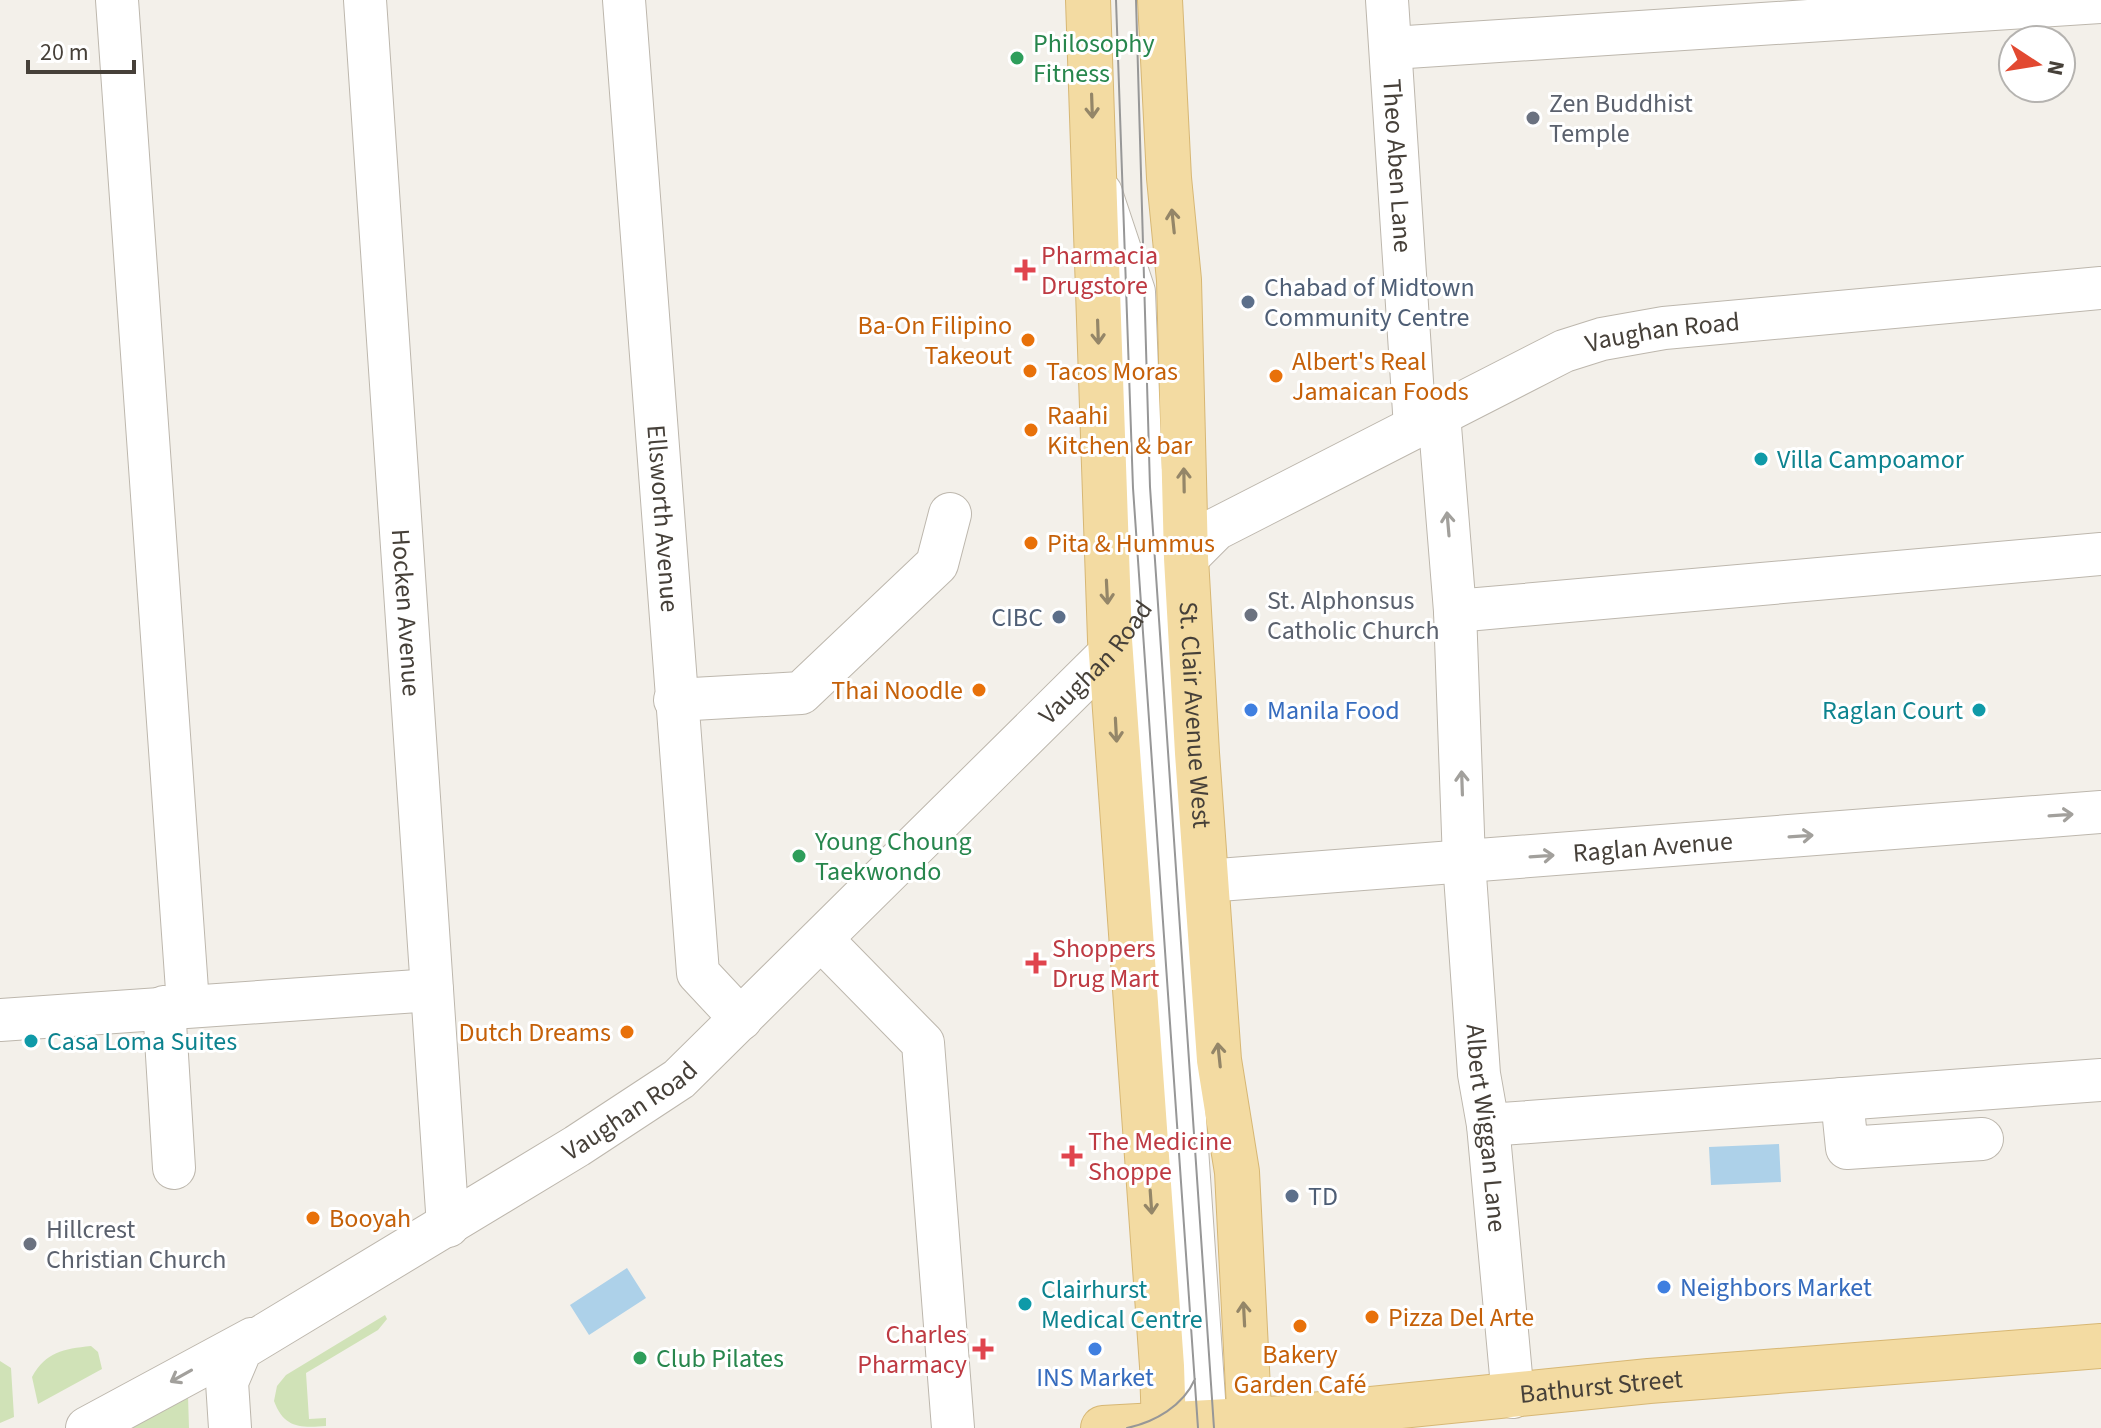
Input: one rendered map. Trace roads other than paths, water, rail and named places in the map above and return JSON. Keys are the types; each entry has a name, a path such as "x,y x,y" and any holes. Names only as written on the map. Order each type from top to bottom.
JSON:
{"main road":[{"path":"1088,0 1111,652 1185,1425"},
{"name":"St. Clair Avenue West","path":"1160,0 1169,178 1179,280 1186,558 1206,881 1219,1060 1237,1172 1250,1424"},
{"name":"Bathurst Street","path":"1103,1428 1250,1424 1665,1380 2101,1346"}],"street":[{"path":"117,0 176,1005 174,1168"},
{"name":"Hocken Avenue","path":"365,0 448,1226"},
{"name":"Ellsworth Avenue","path":"624,0 698,973 741,1019"},
{"name":"Theo Aben Lane","path":"1387,0 1427,420 1455,611"},
{"path":"1392,48 2101,2"},
{"path":"1094,170 1134,292 1185,1425"},
{"name":"Vaughan Road","path":"230,1428 227,1382 241,1349 448,1226 644,1105 679,1079 1111,652 1150,599 1216,529 1564,351 1631,333 2101,288"},
{"path":"675,700 801,693 937,564 950,514"},
{"path":"1455,611 2101,554"},
{"name":"Albert Wiggan Lane","path":"1455,611 1464,861 1479,1074 1488,1125 1513,1397"},
{"name":"Raglan Avenue","path":"1206,881 2101,812"},
{"path":"822,940 923,1043 953,1428"},
{"path":"0,1020 176,1005 432,990"},
{"path":"1488,1125 2101,1080"},
{"path":"1842,1099 1847,1148 1982,1139"},
{"name":"Vaughan Road","path":"87,1428 275,1328"}],"water":[{"path":"1779,1144 1781,1182 1711,1185 1709,1147"},
{"path":"627,1268 646,1298 589,1335 570,1305"}],"tram line":[{"path":"1116,0 1133,488 1198,1428"},
{"path":"1136,0 1150,487 1214,1428"},
{"path":"1127,1428 1148,1422 1176,1405 1195,1379"}],"place":[{"name":"Philosophy Fitness","path":"1017,58"},
{"name":"Zen Buddhist Temple","path":"1533,118"},
{"name":"Pharmacia Drugstore","path":"1025,270"},
{"name":"Chabad of Midtown Community Centre","path":"1248,302"},
{"name":"Ba-On Filipino Takeout","path":"1028,340"},
{"name":"Tacos Moras","path":"1030,371"},
{"name":"Albert's Real Jamaican Foods","path":"1276,376"},
{"name":"Raahi Kitchen & bar","path":"1031,430"},
{"name":"Villa Campoamor","path":"1761,459"},
{"name":"Pita & Hummus","path":"1031,543"},
{"name":"St. Alphonsus Catholic Church","path":"1251,615"},
{"name":"CIBC","path":"1059,617"},
{"name":"Thai Noodle","path":"979,690"},
{"name":"Manila Food","path":"1251,710"},
{"name":"Raglan Court","path":"1979,710"},
{"name":"Young Choung Taekwondo","path":"799,856"},
{"name":"Shoppers Drug Mart","path":"1036,963"},
{"name":"Dutch Dreams","path":"627,1032"},
{"name":"Casa Loma Suites","path":"31,1041"},
{"name":"The Medicine Shoppe","path":"1072,1156"},
{"name":"TD","path":"1292,1196"},
{"name":"Booyah","path":"313,1218"},
{"name":"Hillcrest Christian Church","path":"30,1244"},
{"name":"Neighbors Market","path":"1664,1287"},
{"name":"Clairhurst Medical Centre","path":"1025,1304"},
{"name":"Pizza Del Arte","path":"1372,1317"},
{"name":"Bakery Garden Café","path":"1300,1326"},
{"name":"Charles Pharmacy","path":"983,1349"},
{"name":"INS Market","path":"1095,1349"},
{"name":"Club Pilates","path":"640,1358"}]}
